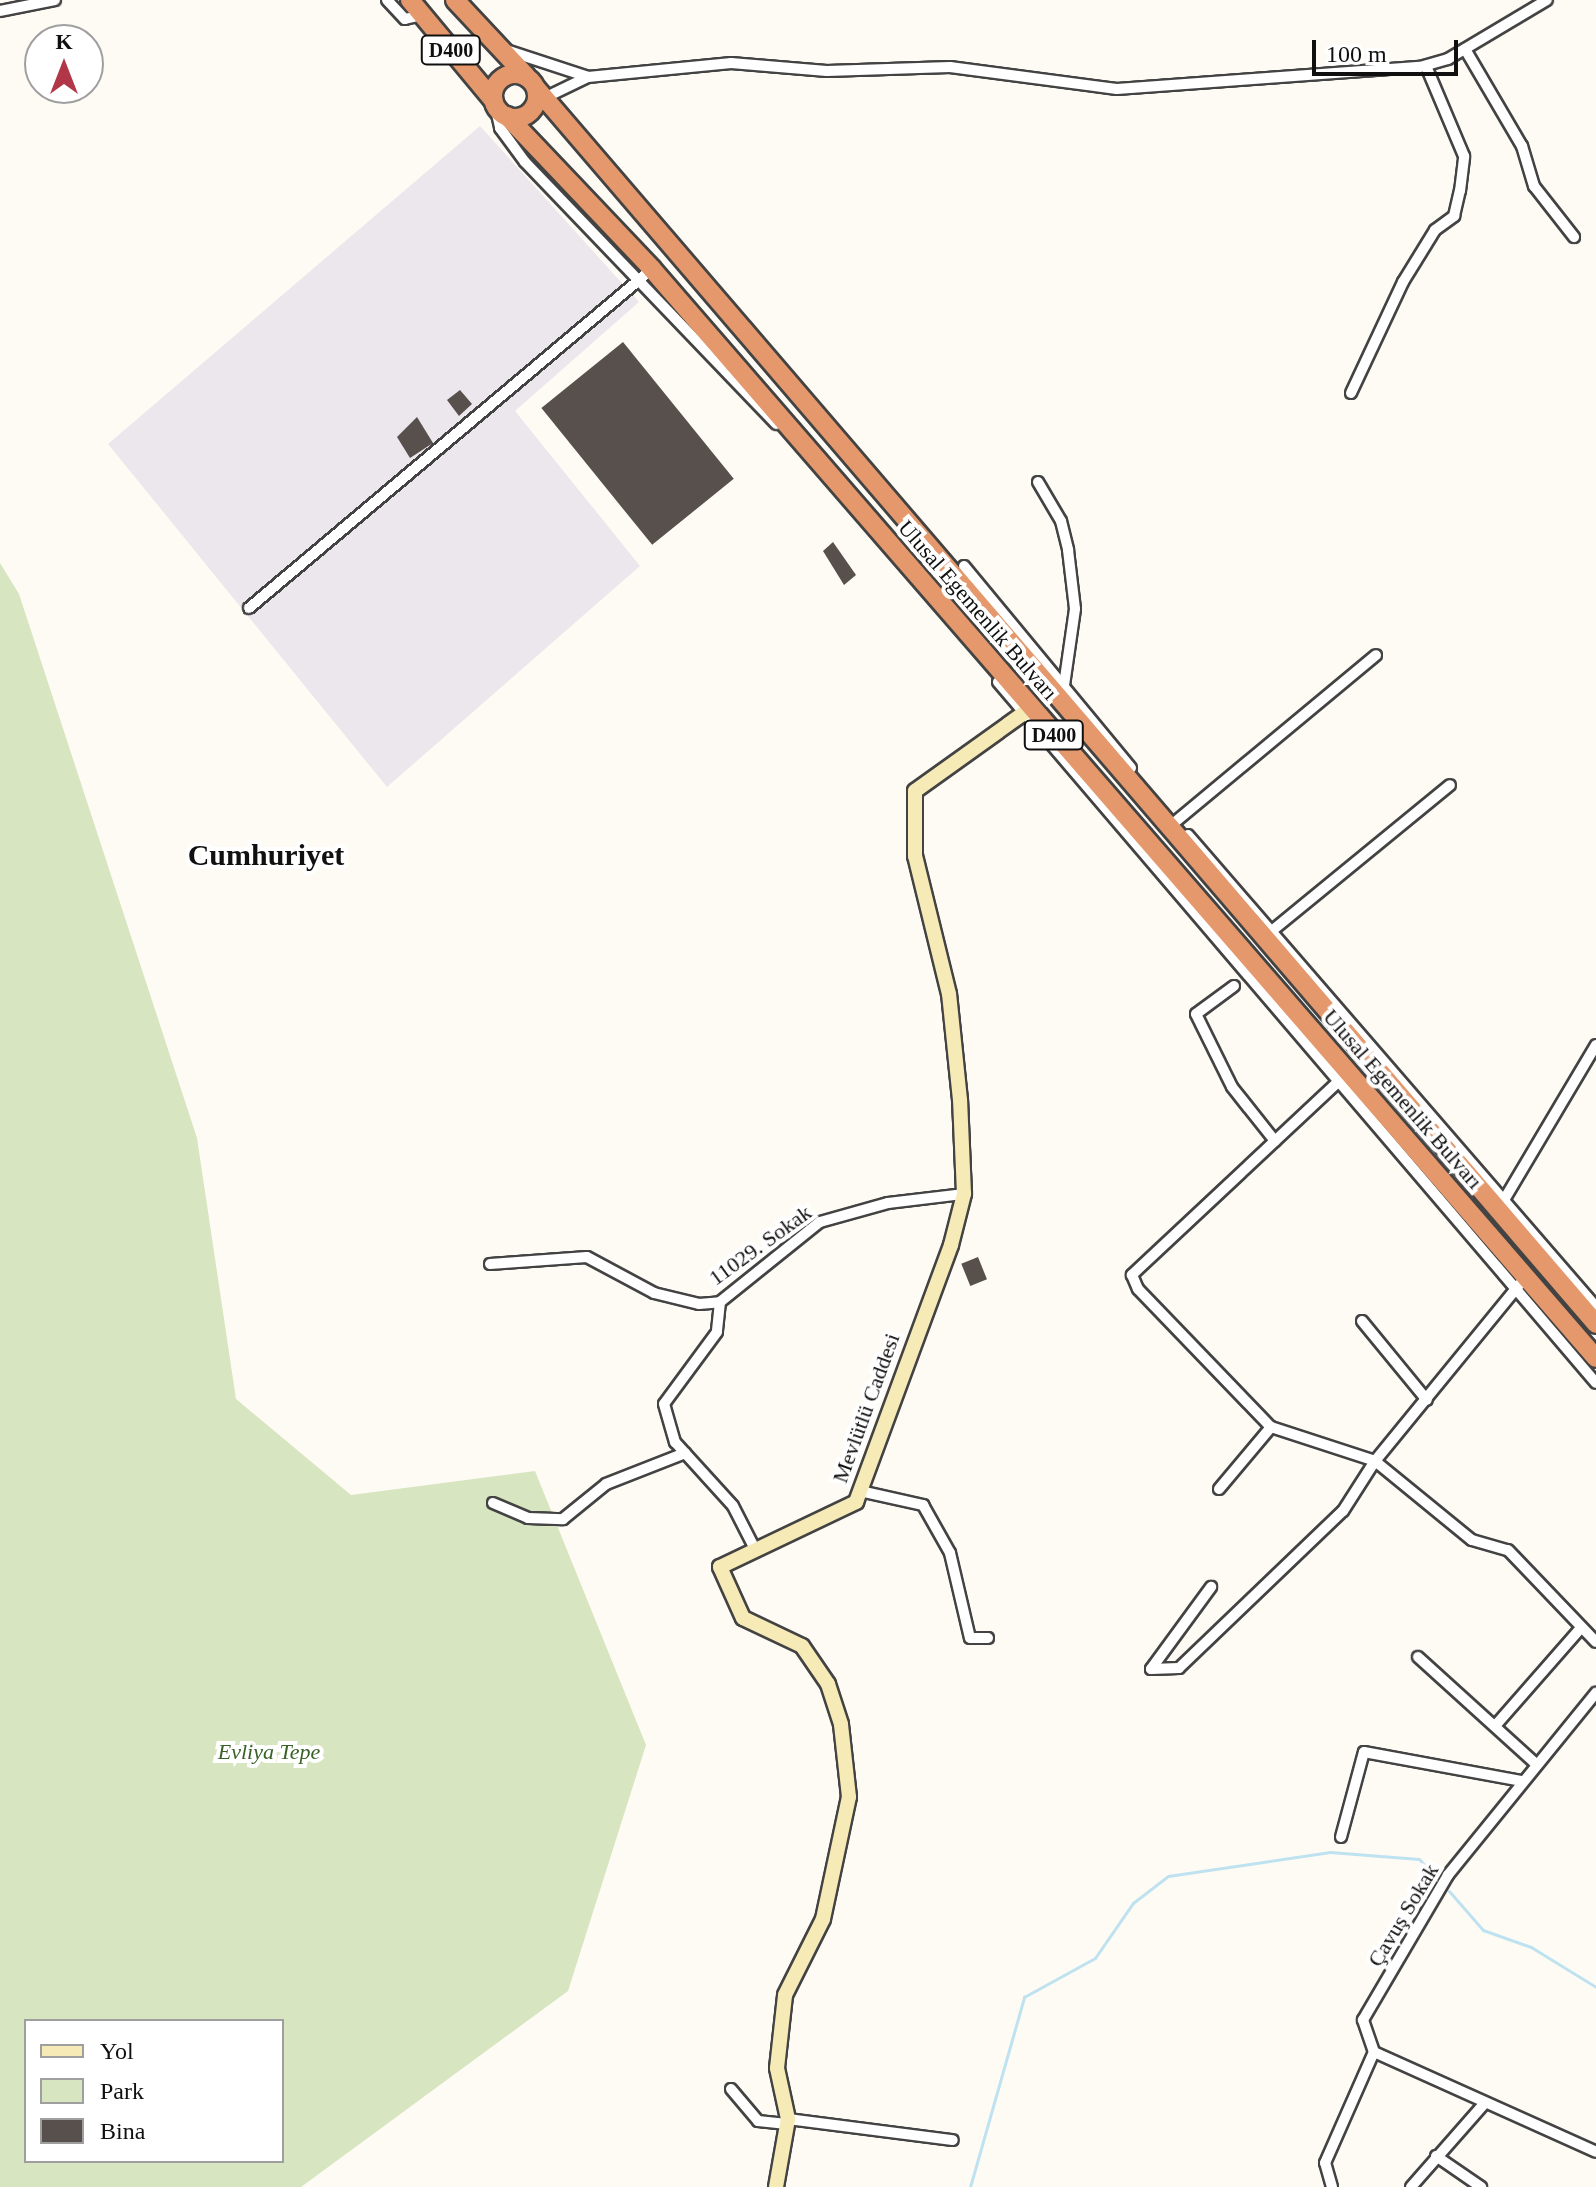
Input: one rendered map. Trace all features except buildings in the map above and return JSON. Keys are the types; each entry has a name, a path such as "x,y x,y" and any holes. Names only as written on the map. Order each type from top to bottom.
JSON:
{"highway":[{"name":"D400","path":"410,0 494,101"},
{"name":"Ulusal Egemenlik Bulvarı","path":"455,0 1268,934 1500,1205 1596,1324"},
{"path":"494,101 504,76 535,91 527,114 507,116"},
{"name":"Ulusal Egemenlik Bulvarı","path":"494,101 644,275 799,444 1521,1283 1596,1358"},
{"path":"1521,1283 1543,1262"}],"street":[{"path":"0,11 55,0"},
{"path":"387,0 405,19 422,15"},
{"path":"535,91 588,77 731,63 827,71 950,67 1117,89 1426,66 1465,49 1547,0"},
{"path":"498,47 588,77"},
{"path":"1465,49 1522,146 1534,186 1574,237"},
{"path":"1351,393 1403,282 1435,230 1454,216 1460,191 1464,156 1426,66"},
{"path":"249,608 644,275 508,143 494,101"},
{"path":"1038,482 1061,521 1068,550 1075,622 1064,685"},
{"path":"964,566 1064,685 1172,824 1376,655"},
{"path":"1028,710 1339,1081 1521,1283 1596,1383"},
{"name":"Mevlütlü Caddesi","path":"776,2187 788,2121 777,2068 785,1995 823,1919 849,1797 841,1724 828,1684 802,1646 743,1618 720,1567 754,1547 856,1502 860,1491 964,1194 949,994 915,856 915,791 1028,710"},
{"path":"1268,934 1450,785"},
{"path":"1234,986 1196,1014 1232,1087 1275,1141"},
{"path":"1596,1045 1500,1205 1596,1307"},
{"path":"1339,1081 1132,1275 1138,1289 1271,1427 1375,1461 1472,1540 1508,1550 1580,1629 1596,1642"},
{"name":"11029. Sokak","path":"490,1264 587,1257 654,1293 699,1304 720,1302 820,1222 888,1203 964,1194"},
{"path":"1211,1587 1151,1669 1179,1668 1343,1511 1375,1461 1521,1283"},
{"path":"720,1302 717,1332 664,1404 675,1442 733,1506 754,1547"},
{"path":"1362,1321 1427,1400"},
{"path":"1219,1489 1271,1427"},
{"path":"493,1503 528,1518 563,1519 606,1484 685,1453"},
{"path":"860,1491 923,1505 950,1553 970,1638 988,1638"},
{"path":"1495,1726 1580,1629"},
{"path":"1418,1657 1536,1764"},
{"name":"Çavuş Sokak","path":"1374,2052 1363,2020 1448,1875 1596,1693"},
{"path":"1341,1837 1364,1752 1522,1781"},
{"path":"1332,2187 1325,2163 1374,2052 1596,2152"},
{"path":"731,2089 758,2121 788,2121 953,2140"},
{"path":"1411,2187 1484,2104"},
{"path":"1436,2156 1481,2187"}],"shaded area":[{"path":"480,126 639,302 515,411 640,566 387,787 108,444"}],"green space":[{"name":"Evliya Tepe","path":"0,563 19,594 197,1138 236,1399 351,1495 535,1471 646,1745 568,1991 301,2187 0,2187"}],"waterway":[{"path":"970,2187 1024,1997 1095,1958 1133,1903 1168,1876 1330,1852 1419,1859 1435,1876"},
{"path":"1449,1891 1483,1930 1531,1947 1596,1987"}],"district":[{"name":"Cumhuriyet","path":"266,855"}]}
